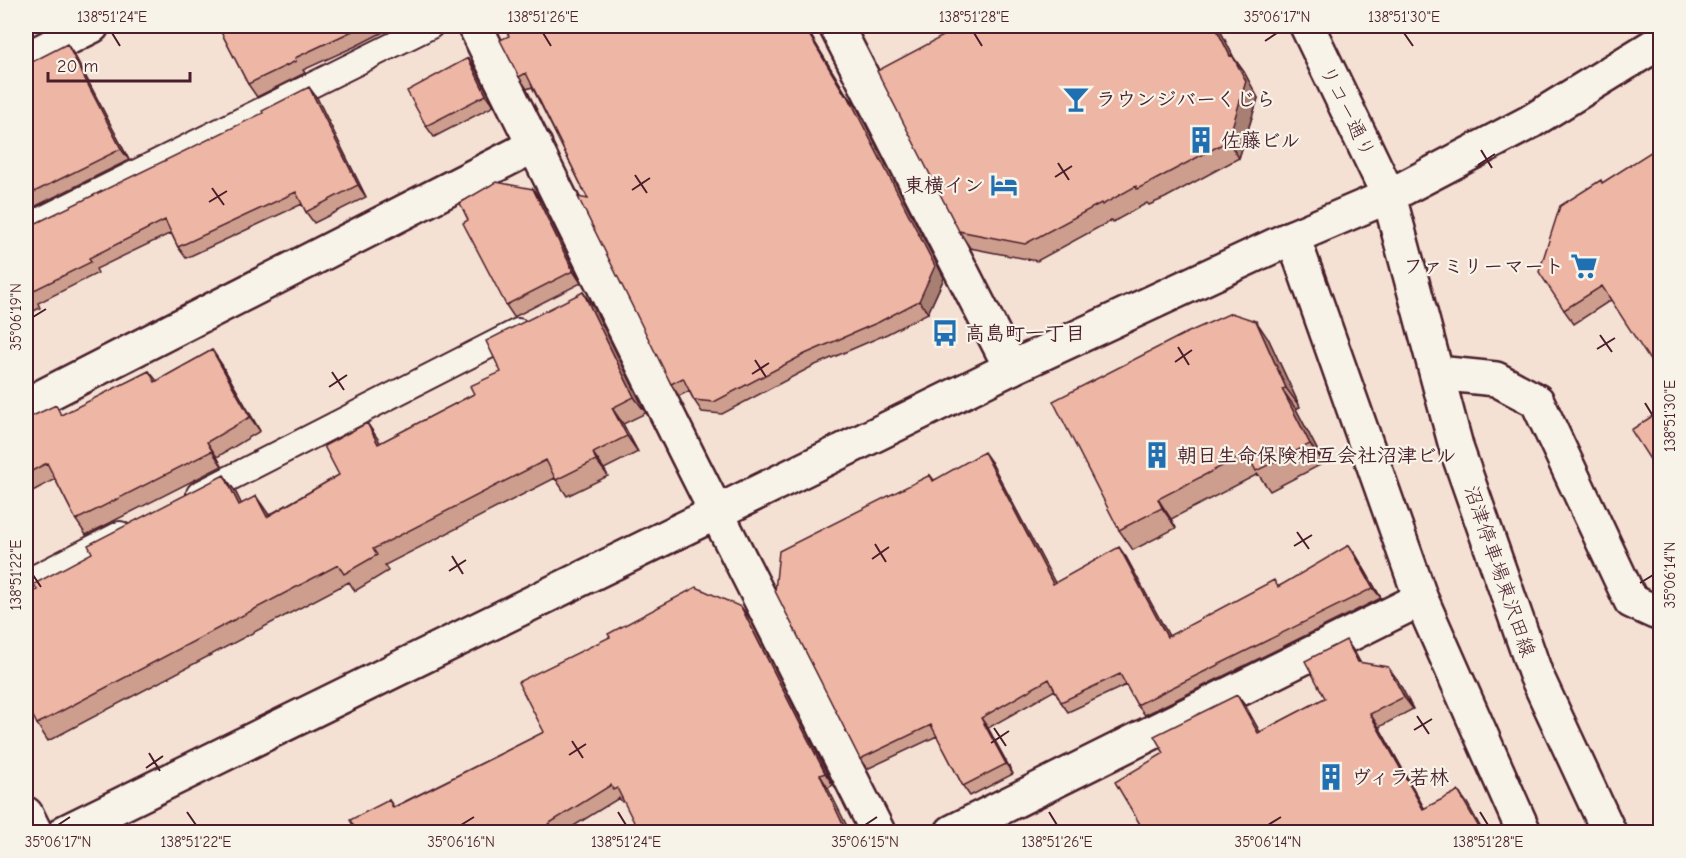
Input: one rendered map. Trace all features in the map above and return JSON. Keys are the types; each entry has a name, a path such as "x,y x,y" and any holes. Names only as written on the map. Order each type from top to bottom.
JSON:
{"street":[{"path":"26,59 92,26"},
{"path":"475,26 535,145 594,292 716,512 878,832"},
{"path":"836,26 1011,368"},
{"name":"リコー通り","path":"1307,26 1389,196"},
{"path":"65,832 1011,368 1293,237 1389,196 1530,122 1660,42"},
{"path":"26,405 535,145"},
{"name":"沼津停車場東沢田線","path":"1389,196 1457,450 1536,675 1609,832"},
{"path":"1293,237 1421,599 1524,832"},
{"path":"1437,373 1496,379 1537,401 1631,602 1655,612 1660,609"},
{"path":"952,832 1421,599"},
{"path":"26,814 35,832"}],"lane":[{"path":"26,227 431,26"},
{"path":"183,502 541,319"},
{"path":"26,582 141,523"}],"building":[{"path":"218,26 363,26 295,58 296,61 248,84"},
{"path":"504,26 804,26 845,95 847,94 935,266 919,301 879,322 805,354 714,402 694,400 683,378 671,384 578,197 588,199 526,73 519,77 500,40 509,36"},
{"path":"962,26 1215,26 1246,81 1228,141 1137,189 1136,186 1102,205 1101,203 1025,244 959,231 877,71"},
{"path":"67,44 121,149 26,196 26,65"},
{"path":"468,58 486,95 426,126 407,91"},
{"path":"309,87 358,185 306,212 296,192 178,247 165,220 89,258 91,262 30,292 33,297 26,300 26,228 263,113 262,111"},
{"path":"1660,146 1660,376 1602,286 1564,310 1539,272 1560,206 1601,180 1602,183"},
{"path":"496,182 533,189 573,271 506,305 463,223 468,220 460,203"},
{"path":"583,292 634,397 612,408 627,436 593,453 596,460 556,480 546,460 373,549 377,555 344,574 338,565 37,724 26,703 26,596 37,590 34,584 92,553 88,545 224,475 239,505 256,496 267,517 339,475 324,446 367,423 378,444 474,394 470,386 501,372 486,341"},
{"path":"1231,313 1256,321 1286,388 1282,389 1310,444 1256,471 1247,453 1158,499 1162,508 1119,530 1053,401 1182,335"},
{"path":"212,350 250,417 207,442 212,451 76,520 47,463 26,474 26,419 56,405 61,415 149,371 155,382"},
{"path":"1660,411 1660,475 1631,430"},
{"path":"984,452 1053,584 1119,547 1167,637 1274,580 1278,587 1349,545 1373,588 1137,705 1120,674 1061,702 1049,679 981,718 1006,764 963,786 931,725 860,759 775,591 779,551 930,475 933,481"},
{"path":"696,587 741,607 825,773 820,775 845,832 639,832 617,788 613,790 611,785 548,824 552,832 357,832 350,820 389,800 393,808 544,732 518,682 610,637 608,634"},
{"path":"1346,640 1358,662 1388,667 1404,697 1370,714 1423,809 1458,791 1480,832 1140,832 1144,831 1115,782 1164,753 1154,736 1237,695 1258,733 1325,698 1305,661"}],"place":[{"name":"ラウンジバーくじら","path":"1076,99"},
{"name":"佐藤ビル","path":"1201,140"},
{"name":"東横イン","path":"1004,185"},
{"name":"ファミリーマート","path":"1584,266"},
{"name":"高島町一丁目","path":"945,333"},
{"name":"朝日生命保険相互会社沼津ビル","path":"1157,455"},
{"name":"ヴィラ若林","path":"1331,777"}]}
